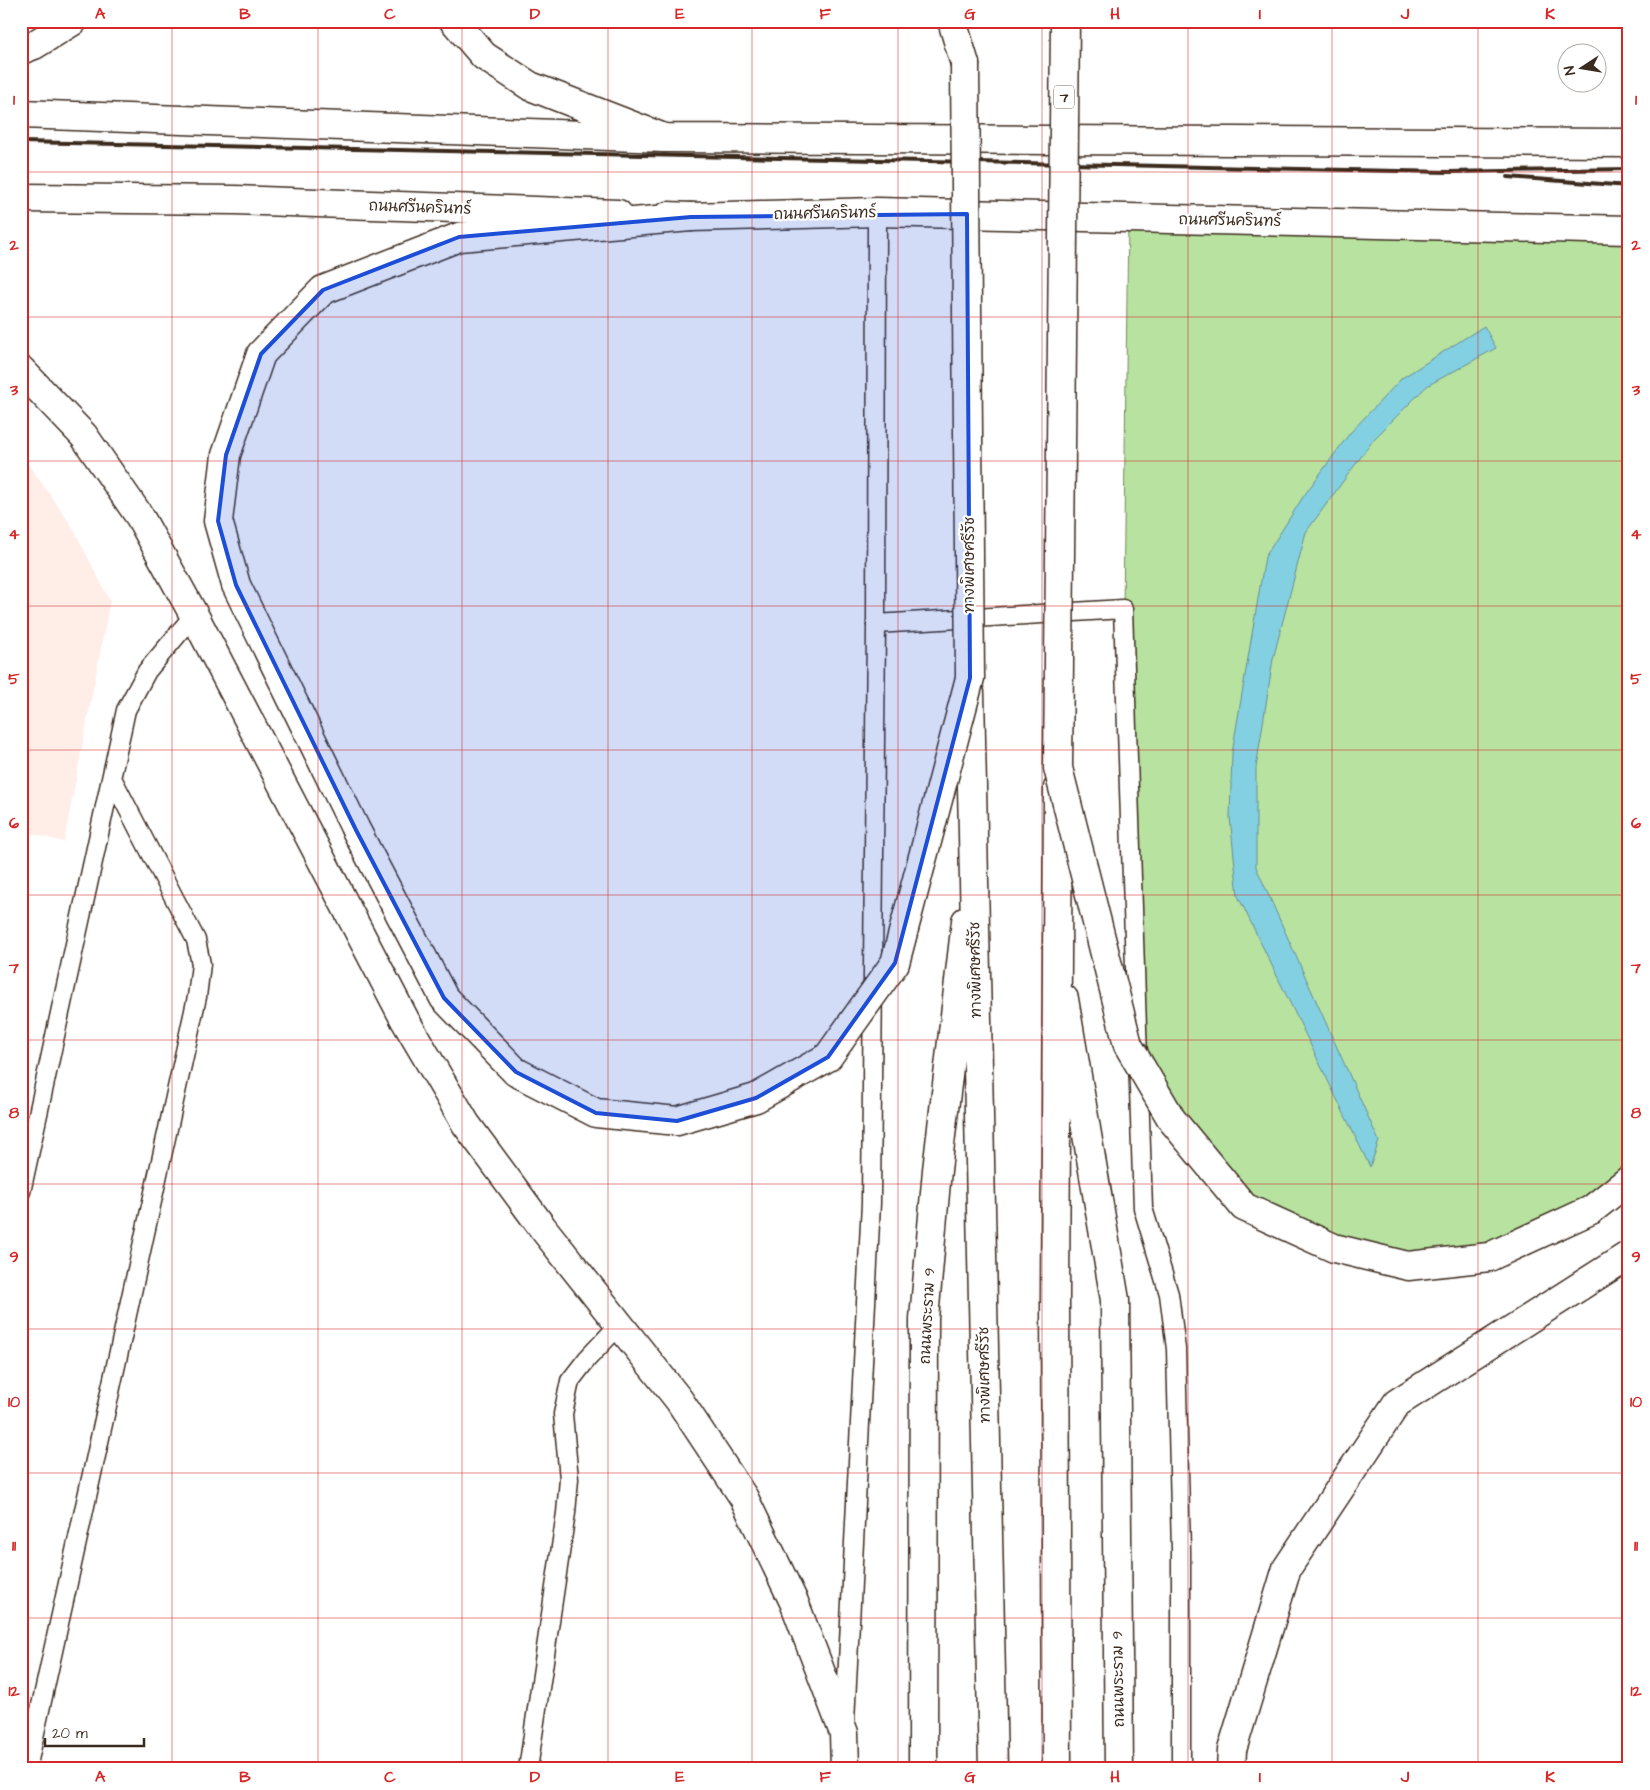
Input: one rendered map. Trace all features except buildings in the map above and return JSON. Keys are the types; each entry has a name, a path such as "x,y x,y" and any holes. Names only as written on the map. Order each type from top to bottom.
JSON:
{"main road":[{"path":"21,50 34,45 73,21"},
{"path":"454,21 484,56 530,86 664,138"},
{"path":"952,21 965,64"},
{"path":"965,64 966,21"},
{"name":"7","path":"1058,768 1064,21"},
{"name":"ทางพิเศษศรีรัช","path":"965,64 973,865 993,1769"},
{"path":"21,114 664,138 1629,144"},
{"name":"ถนนศรีนครินทร์","path":"21,198 234,200 691,217 877,212 1629,230"},
{"path":"691,217 459,237 323,290 260,354 226,454 218,521 236,585 356,830 444,998 516,1072 596,1113 676,1121 756,1098 828,1057 895,963 970,678"},
{"path":"21,370 84,436 140,517 194,615 405,1020 466,1124 542,1227 679,1400 744,1498 794,1602 844,1733 846,1769"},
{"path":"1057,1769 1055,1299 1058,768"},
{"path":"1058,768 1128,1044 1172,1120 1244,1206 1334,1248 1408,1266 1489,1257 1591,1210 1629,1180"},
{"name":"ถนนพระราม 9","path":"922,1769 924,1318 937,1170 973,865"},
{"name":"ถนนพระราม 9","path":"1058,963 1115,1300 1119,1769"},
{"path":"1231,1769 1232,1750 1287,1568 1397,1403 1629,1255"}],"lane":[{"path":"844,1733 871,1203 877,212"},
{"path":"876,624 1123,609 1143,1208 1169,1294 1176,1349 1182,1551 1180,1769"},
{"path":"21,1192 126,710 148,671 194,615"},
{"path":"26,1769 197,997 201,964 196,940 112,778"},
{"path":"528,1769 566,1513 569,1479 563,1414 570,1381 587,1359 620,1324"}],"highlighted area":[{"path":"967,214 970,678 895,963 828,1057 756,1098 677,1121 596,1113 516,1072 444,998 356,830 236,585 218,521 226,455 261,354 323,290 459,237 691,217"}],"shaded area":[{"path":"21,454 72,526 110,601 64,842 21,831"}],"green space":[{"path":"1128,218 1629,230 1629,1180 1489,1257 1408,1266 1244,1207 1134,1054 1123,609"}],"water":[{"path":"1484,326 1496,348 1427,386 1374,439 1306,532 1273,659 1256,768 1256,867 1379,1141 1370,1167 1238,896 1230,817 1232,753 1265,557 1303,497 1350,433 1402,378"}],"railway":[{"path":"21,142 1448,172 1629,169"},
{"path":"1508,177 1629,186"}]}
